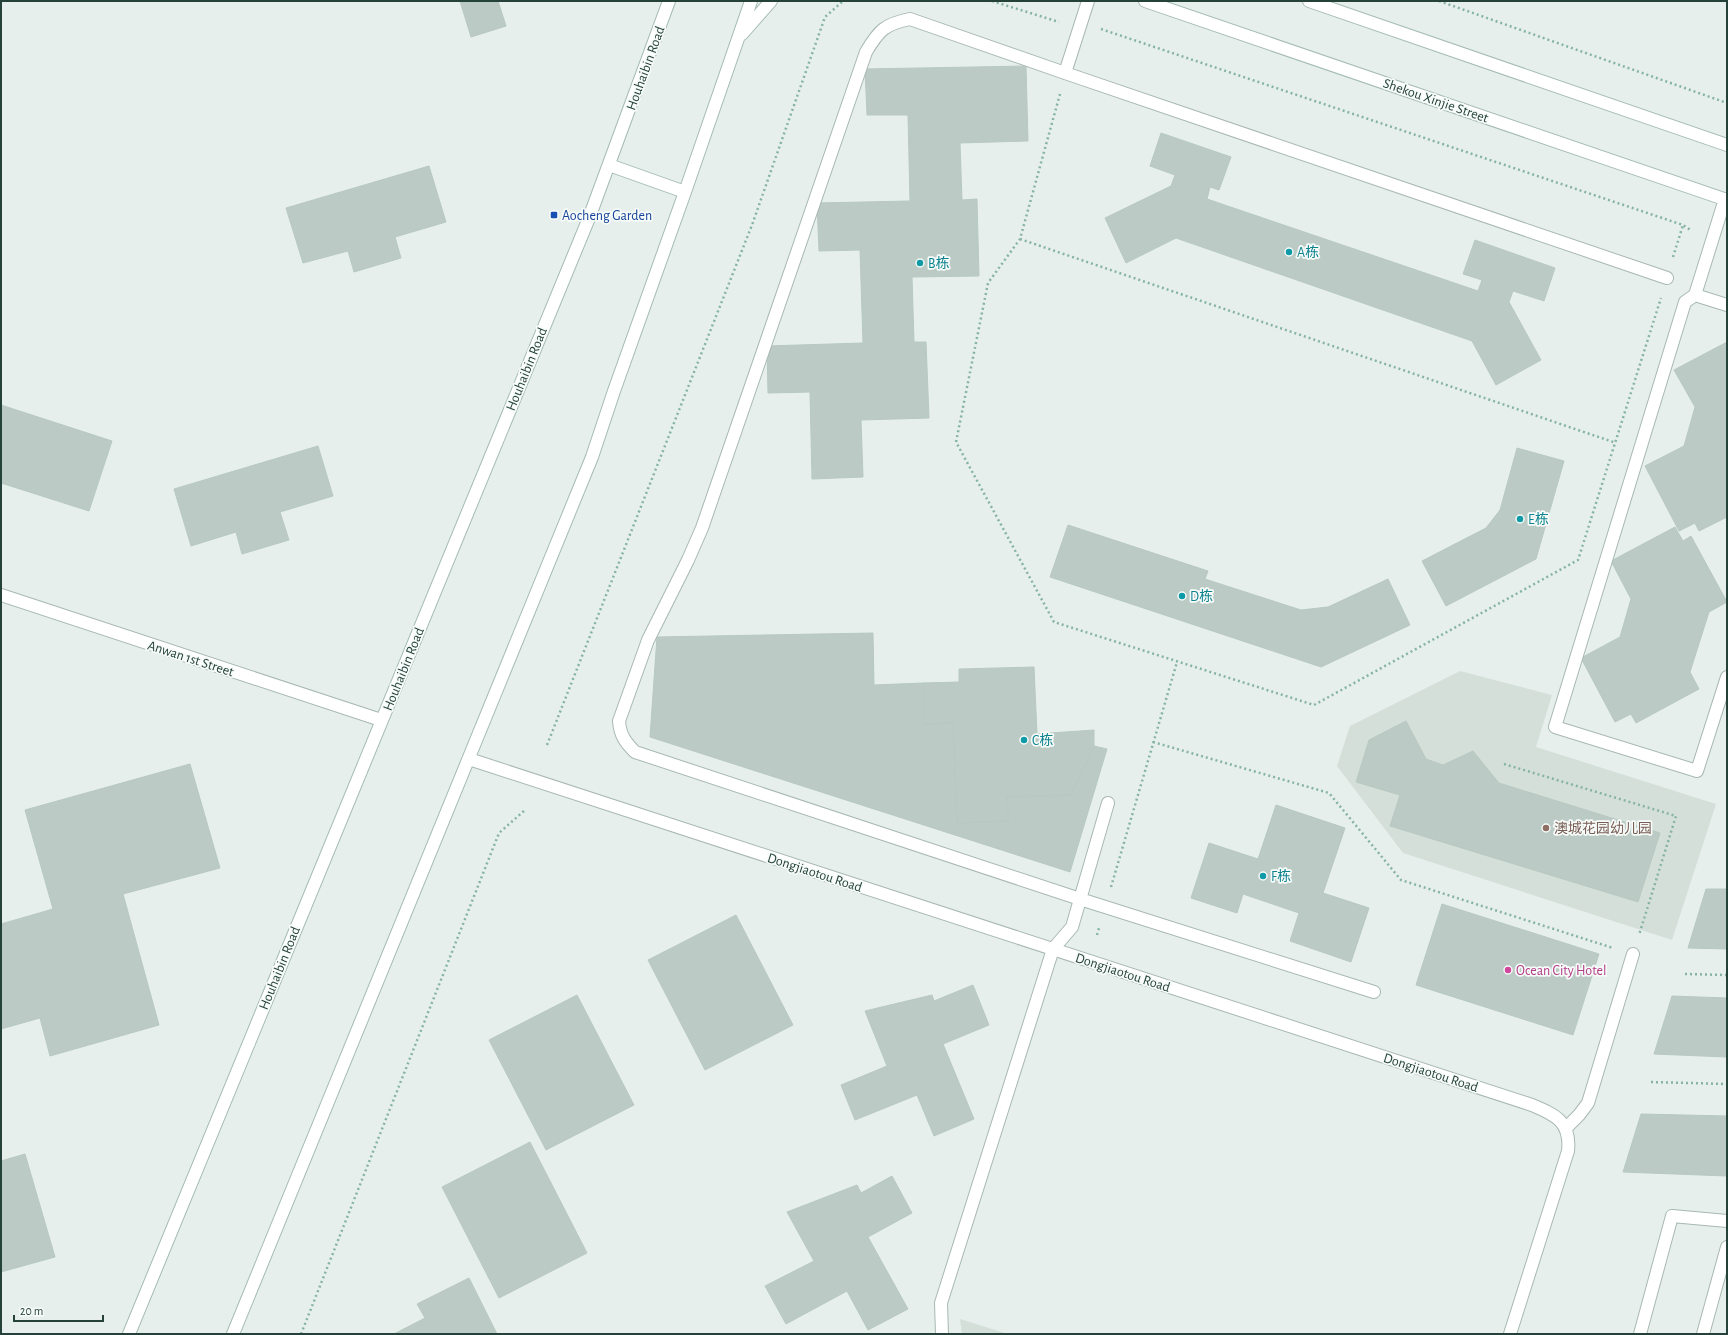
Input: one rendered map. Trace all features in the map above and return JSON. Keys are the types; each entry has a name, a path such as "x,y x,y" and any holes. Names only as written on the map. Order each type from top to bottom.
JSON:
{"main road":[{"name":"Houhaibin Road","path":"129,1334 589,218 669,1"},
{"path":"233,1334 592,457 614,391 686,192 751,1"},
{"path":"738,39 771,1"},
{"path":"1065,73 1088,1"},
{"name":"Shekou Xinjie Street","path":"1145,1 1726,200"},
{"path":"1309,1 1727,145"},
{"path":"1374,992 1080,899 635,752 625,742 620,733 619,721 648,640 688,560 702,528 864,60 877,34 894,22 910,19 1667,278"},
{"path":"609,165 686,192"},
{"path":"1726,200 1710,244 1695,295 1684,302 1555,728 1697,771 1727,677"},
{"path":"1695,295 1727,305"},
{"name":"Anwan 1st Street","path":"1,595 381,720"},
{"name":"Dongjiaotou Road","path":"469,759 1532,1105 1557,1118 1566,1128"},
{"path":"942,1334 941,1303 1053,949 1072,927 1108,803"},
{"path":"1510,1334 1568,1151 1569,1138 1566,1128 1588,1103 1633,954"},
{"path":"1640,1334 1672,1216 1727,1221"},
{"path":"1703,1334 1727,1247"}],"path":[{"path":"547,745 752,225 825,17 842,1"},
{"path":"992,1 1050,21 1106,30 1683,225 1710,244"},
{"path":"1439,1 1727,103"},
{"path":"1065,73 1020,239 988,283 956,442 1054,622 1314,705 1578,560 1616,443 1683,225"},
{"path":"1020,239 1616,443"},
{"path":"1097,935 1177,662"},
{"path":"1153,742 1329,793 1401,880 1633,954 1676,816 1504,764"},
{"path":"301,1334 499,833 525,810"},
{"path":"1685,974 1727,975"},
{"path":"1651,1082 1727,1084"}],"shaded area":[{"name":"澳城花园幼儿园","path":"1460,671 1552,695 1536,747 1716,804 1672,940 1403,853 1337,766 1350,726"},
{"path":"960,1319 1008,1334 962,1334"}],"building":[{"path":"460,1 498,1 506,26 471,37"},
{"name":"B栋","path":"1026,66 1028,141 960,143 962,200 977,199 979,276 912,277 914,342 926,342 929,418 861,420 863,477 812,479 810,392 768,393 767,346 863,343 860,250 819,251 817,203 910,201 908,115 867,115 865,69"},
{"name":"A栋","path":"1161,133 1231,157 1219,190 1210,187 1207,199 1478,291 1482,280 1463,274 1475,240 1555,268 1544,301 1513,291 1509,302 1541,360 1496,385 1472,341 1176,238 1126,263 1105,218 1171,186 1175,175 1150,166"},
{"path":"429,166 446,222 395,237 401,258 354,272 348,251 303,263 286,208"},
{"path":"1727,342 1727,517 1699,531 1695,523 1679,531 1645,466 1684,446 1695,407 1674,370"},
{"path":"1,405 112,441 89,511 1,483"},
{"path":"318,446 333,496 280,512 289,540 242,554 236,532 191,546 174,489"},
{"name":"E栋","path":"1517,448 1564,461 1536,559 1446,606 1422,561 1486,528 1500,510"},
{"name":"D栋","path":"1068,525 1208,571 1205,579 1301,610 1328,607 1388,579 1410,625 1321,667 1050,577"},
{"path":"1675,527 1683,541 1691,536 1727,602 1709,612 1690,672 1699,689 1636,723 1631,714 1615,722 1581,658 1620,637 1631,599 1611,561"},
{"path":"873,633 874,685 923,683 923,724 953,723 957,823 1008,821 1007,797 1071,795 1094,746 1107,749 1070,872 650,737 657,637"},
{"name":"C栋","path":"1034,667 1037,734 1094,730 1094,746 1071,795 1007,797 1008,821 957,823 953,723 923,724 923,683 959,682 959,669"},
{"path":"1406,721 1426,759 1443,765 1473,751 1499,783 1660,833 1638,902 1390,826 1400,795 1356,782 1369,740"},
{"path":"190,764 220,868 123,894 159,1025 50,1056 40,1018 1,1029 1,924 53,909 25,810"},
{"name":"F栋","path":"1276,805 1345,828 1323,893 1369,908 1351,962 1290,941 1299,913 1243,894 1237,913 1191,898 1209,843 1258,859"},
{"path":"1706,889 1727,889 1727,949 1688,948"},
{"name":"Ocean City Hotel","path":"1442,904 1599,954 1573,1035 1416,985"},
{"path":"736,915 793,1025 705,1070 648,960"},
{"path":"973,985 989,1025 943,1044 974,1119 934,1136 917,1095 855,1120 841,1085 887,1066 865,1011 932,995 934,1001"},
{"path":"577,995 634,1105 546,1150 489,1040"},
{"path":"1672,996 1727,998 1727,1057 1654,1054"},
{"path":"1641,1114 1727,1116 1727,1176 1623,1172"},
{"path":"530,1142 587,1253 499,1298 442,1187"},
{"path":"25,1154 55,1257 1,1272 1,1161"},
{"path":"892,1176 912,1213 868,1237 908,1309 868,1330 847,1291 786,1324 765,1286 814,1261 787,1212 857,1185 861,1193"},
{"path":"469,1278 497,1334 394,1334 425,1318 417,1304"}],"place":[{"name":"Aocheng Garden","path":"554,215"},
{"name":"A栋","path":"1289,252"},
{"name":"B栋","path":"920,263"},
{"name":"E栋","path":"1520,519"},
{"name":"D栋","path":"1182,596"},
{"name":"C栋","path":"1024,740"},
{"name":"澳城花园幼儿园","path":"1546,828"},
{"name":"F栋","path":"1263,876"},
{"name":"Ocean City Hotel","path":"1508,970"}]}
